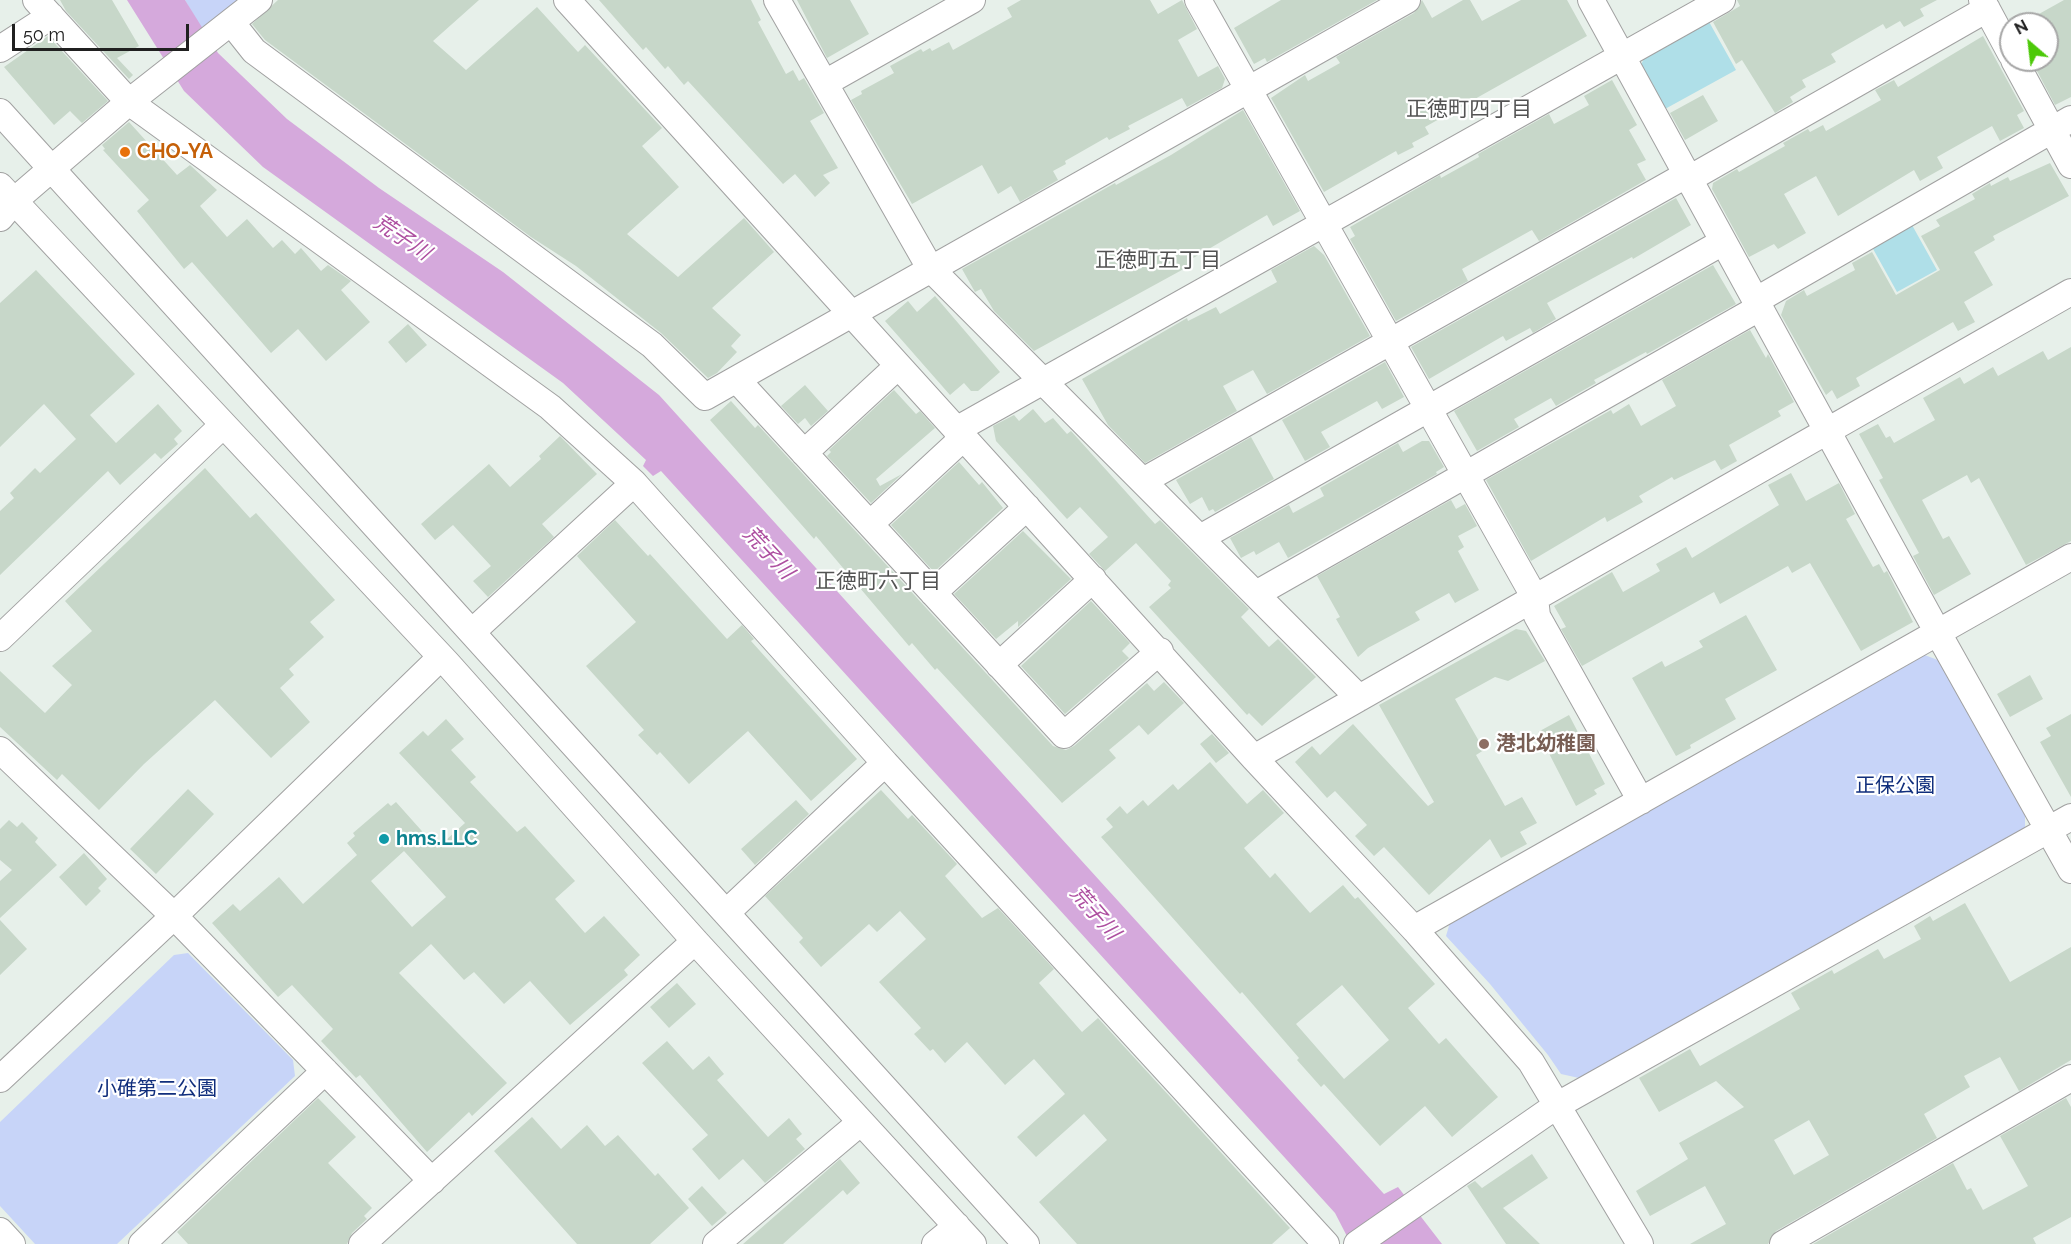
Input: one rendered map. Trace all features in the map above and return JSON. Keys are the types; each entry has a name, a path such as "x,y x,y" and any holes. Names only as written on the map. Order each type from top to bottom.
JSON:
{"street":[{"path":"259,0 129,102 51,168 5,202 224,425 441,657 695,941 965,1235 935,1244"},
{"path":"567,0 1160,651 1254,758 1414,929 1531,1062 1640,1244"},
{"path":"777,0 930,268 1359,698"},
{"path":"825,83 972,0"},
{"path":"1198,0 1535,598 1537,616 1641,801"},
{"path":"224,27 365,136 536,257 652,345 705,397 738,381 930,268 1407,0"},
{"path":"1591,0 1938,633 2060,824 2071,870"},
{"path":"870,524 960,434 1043,381 1722,0"},
{"path":"1143,481 1687,177 1984,5 1999,32"},
{"path":"0,49 44,8 129,102 550,407 634,483 885,763 1326,1244"},
{"path":"2023,72 2062,125 2071,165"},
{"path":"0,112 1026,1244"},
{"path":"1256,594 1466,474 2062,125"},
{"path":"1200,538 1723,242"},
{"path":"1254,758 2071,292"},
{"path":"804,453 898,366"},
{"path":"738,381 1064,735 1160,651"},
{"path":"0,638 224,425"},
{"path":"472,632 634,483"},
{"path":"933,593 1027,507"},
{"path":"1414,929 2071,557"},
{"path":"999,665 1093,579"},
{"path":"0,1079 174,916 441,657"},
{"path":"0,750 174,916 432,1181"},
{"path":"726,913 885,763"},
{"path":"1357,1244 1556,1106 2060,824"},
{"path":"362,1244 695,941"},
{"path":"142,1244 325,1071"},
{"path":"1783,1244 2071,1078"},
{"path":"716,1244 861,1122"},
{"path":"0,1232 12,1244"}],"shaded area":[{"path":"1708,20 1736,70 1665,109 1641,65 1646,54"},
{"path":"1912,225 1937,270 1897,292 1872,247"}],"green space":[{"path":"185,0 239,0 201,28"},
{"name":"正保公園","path":"1922,654 1943,662 2025,810 2025,829 1579,1078 1561,1074 1490,984 1446,936 1451,919"},
{"name":"小碓第二公園","path":"188,953 293,1060 295,1076 117,1244 35,1244 0,1206 0,1122 174,955"}],"water":[{"name":"荒子川","path":"127,0 185,0 218,53 287,119 379,188 503,272 659,395 1384,1194 1398,1187 1442,1244 1351,1244 1335,1213 661,471 653,476 643,466 646,460 563,383 263,167 184,91"}],"building":[{"path":"60,0 112,0 139,46 117,58 133,75 129,79 66,11"},
{"path":"278,0 479,0 433,41 466,70 537,7 578,52 585,45 662,128 642,146 679,187 627,234 678,277 744,218 774,252 712,308 741,335 731,346 737,352 717,373 708,378 661,333 576,266 531,237 265,40 252,24"},
{"path":"599,0 751,0 761,20 758,22 786,74 793,70 799,81 804,78 824,113 810,121 838,168 823,175 830,183 815,197 795,174 783,184 688,81 684,85 668,66 665,69 646,47 643,50"},
{"path":"797,0 850,0 869,34 827,58"},
{"path":"1021,0 1150,0 1158,14 1182,0 1197,29 1178,40 1198,77 1218,66 1225,79 1222,88 1187,107 1182,98 1128,126 1130,129 1109,140 1107,137 1065,161 1066,164 1053,171 1058,180 1020,202 1011,186 998,194 982,165 912,204 851,100 862,94 861,91 894,73 890,66 921,49 923,52 930,48 932,51 949,42 953,50 1012,17 1007,8"},
{"path":"1281,0 1377,0 1267,62 1265,58 1254,64 1234,28"},
{"path":"1422,0 1432,18 1463,0 1470,0 1482,21 1521,0 1567,0 1587,36 1425,127 1429,134 1412,143 1414,147 1398,155 1396,151 1324,192 1271,98 1305,75 1308,81 1340,63 1336,57 1414,13"},
{"path":"1737,0 1937,0 1920,9 1924,16 1904,27 1900,21 1886,29 1883,24 1831,54 1836,62 1802,80 1806,87 1790,97 1793,102 1775,113 1742,60 1736,64 1713,22 1740,6"},
{"path":"2064,0 2071,0 2071,97 2055,105 2038,72 2059,72 2059,12 2042,12"},
{"path":"48,36 108,101 82,123 70,111 54,125 4,67"},
{"path":"1983,36 1999,65 1999,72 2003,72 2024,111 2017,115 2024,128 2000,141 1992,126 1937,157 1943,168 1920,181 1914,170 1838,216 1816,176 1784,194 1806,233 1778,249 1774,244 1749,257 1712,189 1713,183 1737,169 1739,172 1785,146 1783,143 1808,129 1810,132 1823,125 1826,131 1881,100 1875,90 1894,80 1898,87"},
{"path":"1612,80 1637,125 1629,130 1646,160 1637,164 1646,180 1539,241 1532,230 1462,269 1468,281 1396,321 1350,239 1355,236 1350,227 1440,175 1441,178 1479,157 1478,154 1549,114 1554,124 1589,105 1584,96"},
{"path":"1703,95 1718,121 1685,140 1670,113"},
{"path":"1243,110 1300,211 1273,226 1267,215 1188,261 1191,265 1034,351 994,311 981,289 975,292 962,269 1115,183 1116,185 1171,155"},
{"path":"129,122 177,175 190,165 217,190 200,206 227,237 247,219 273,248 282,240 295,254 301,248 321,271 328,265 351,281 341,290 370,322 326,361 298,329 271,353 192,262 184,269 137,211 149,200 103,150 105,149 102,145"},
{"path":"2050,163 2069,196 1993,236 1995,240 1974,252 1993,285 1964,302 1975,322 1958,331 1953,322 1856,378 1860,386 1837,399 1832,390 1826,395 1781,315 1786,301 1804,290 1807,296 1855,270 1852,263 1872,252 1896,295 1940,270 1921,236 1940,226 1936,220 1975,199 1972,194 1990,183 1991,186 2008,177 2010,181"},
{"path":"1676,198 1691,225 1633,259 1632,257 1547,303 1556,319 1533,333 1530,328 1506,341 1503,336 1429,379 1411,347"},
{"path":"1314,246 1324,255 1370,336 1267,394 1253,370 1223,386 1237,411 1145,463 1108,425 1082,379 1187,318 1188,321 1216,307 1220,314 1277,282 1271,270"},
{"path":"1713,265 1736,304 1647,354 1646,352 1594,380 1596,383 1556,406 1551,398 1514,419 1519,427 1477,451 1454,411"},
{"path":"36,270 135,374 90,415 116,443 158,404 182,431 174,439 178,444 161,459 155,453 120,485 108,471 0,575 0,511 14,498 10,493 35,468 40,473 76,439 44,404 0,447 0,303"},
{"path":"935,296 1000,372 978,391 971,391 964,383 950,395 885,321 908,301 917,312"},
{"path":"408,324 427,345 406,363 388,342"},
{"path":"1750,330 1766,358 1768,354 1794,402 1778,411 1781,416 1729,445 1737,461 1721,470 1715,460 1674,480 1672,477 1639,496 1643,502 1607,522 1605,517 1531,561 1486,480 1611,410 1613,414 1629,404 1641,426 1676,406 1662,380"},
{"path":"2071,347 2071,541 2026,565 1979,478 1971,483 1967,475 1922,500 1943,539 1949,536 1971,574 1934,595 1913,556 1919,553 1879,480 1883,478 1859,434 1878,424 1886,438 1890,436 1894,443 1935,420 1923,398 1960,377 1964,384 1993,367 1998,376 2043,351 2048,360"},
{"path":"1385,362 1404,397 1382,409 1377,401 1321,432 1330,447 1305,461 1282,420"},
{"path":"805,385 828,411 811,426 805,418 798,424 781,406"},
{"path":"894,390 916,414 920,411 935,428 876,479 880,486 902,474 871,503 827,456 831,452 829,450"},
{"path":"731,401 755,428 758,425 1053,746 1066,750 1074,746 1147,683 1154,691 1164,682 1184,703 1148,735 1139,725 1109,750 1116,758 1062,803 937,668 935,670 912,643 909,646 816,536 814,539 710,420"},
{"path":"1033,409 1045,423 1053,418 1067,434 1071,431 1155,524 1160,520 1249,609 1241,617 1269,647 1278,639 1316,677 1262,726 1249,713 1247,715 1149,607 1171,588 1168,585 1171,581 1136,543 1105,571 1089,554 1108,537 1080,507 1067,519 996,441 993,426 1014,415 1019,421"},
{"path":"560,436 597,474 542,524 554,537 488,597 473,581 491,566 453,525 435,540 421,524 489,464 510,487 541,459 539,456"},
{"path":"1251,437 1274,479 1215,512 1213,509 1209,511 1202,497 1190,504 1176,480"},
{"path":"1422,441 1429,441 1444,467 1436,472 1437,474 1288,558 1279,542 1256,555 1254,551 1241,558 1230,538 1289,505 1293,513 1324,496 1320,488 1398,443 1403,452"},
{"path":"959,462 979,485 982,482 1003,508 934,572 891,525"},
{"path":"205,468 250,518 256,513 335,600 310,622 324,637 289,669 294,675 280,688 310,722 271,758 215,700 144,764 99,810 62,774 57,780 0,727 0,671 45,713 72,685 52,666 92,631 65,601"},
{"path":"1791,473 1806,501 1839,483 1855,514 1846,519 1873,567 1879,564 1884,573 1887,571 1913,622 1861,651 1810,563 1792,573 1788,566 1720,604 1714,592 1582,666 1561,629 1566,627 1554,606 1612,572 1623,592 1660,571 1656,564 1686,547 1692,558 1779,505 1768,485"},
{"path":"1451,500 1456,509 1465,504 1477,526 1458,536 1464,547 1458,551 1479,590 1455,603 1449,593 1415,612 1420,620 1368,648 1358,657 1336,619 1340,617 1317,576"},
{"path":"615,520 648,556 650,554 727,639 742,625 754,639 751,641 857,759 811,801 748,731 689,784 660,752 657,755 638,735 644,730 586,666 636,622 577,556"},
{"path":"1023,531 1071,579 1018,627 1018,621 996,639 954,594"},
{"path":"1091,601 1130,643 1122,651 1129,658 1065,714 1021,666"},
{"path":"1746,615 1777,670 1725,699 1736,719 1690,745 1691,748 1676,756 1632,678 1662,661 1665,667 1703,647 1699,641"},
{"path":"1516,629 1526,631 1545,661 1508,681 1495,677 1455,699 1484,750 1476,755 1505,806 1522,797 1537,823 1520,832 1527,844 1501,858 1490,839 1429,895 1384,847 1374,856 1355,836 1367,825 1335,791 1327,798 1295,762 1312,746 1320,755 1353,724 1428,806 1434,802 1379,705"},
{"path":"2030,675 2043,699 2010,717 1997,694"},
{"path":"2071,714 2071,797 2040,742 2051,736 2046,728"},
{"path":"1569,715 1605,784 1594,790 1597,794 1576,806 1538,732"},
{"path":"446,719 464,739 451,750 476,777 470,782 517,832 525,826 575,881 555,899 585,933 604,916 640,955 624,970 628,975 570,1025 530,981 504,1004 474,972 464,980 431,944 399,973 507,1083 472,1116 469,1112 427,1152 360,1075 356,1078 321,1041 333,1029 292,985 278,997 212,923 233,904 240,911 279,877 303,904 357,855 347,843 355,836 353,833 388,803 391,806 396,802 437,848 465,823 399,753 423,731 428,736","holes":["404,851 446,897 412,927 371,881"]},
{"path":"1212,734 1229,753 1216,763 1200,744"},
{"path":"1210,762 1247,804 1263,790 1284,813 1244,848 1270,878 1275,873 1310,913 1343,885 1355,899 1358,897 1435,984 1408,1008 1439,1044 1446,1038 1498,1097 1452,1137 1425,1106 1380,1146 1324,1084 1321,1087 1242,992 1240,994 1101,837 1113,827 1106,819 1120,806 1127,814 1143,800 1148,806 1173,784 1178,790","holes":["1342,985 1389,1040 1344,1079 1296,1024"]},
{"path":"188,789 214,814 156,874 130,849"},
{"path":"881,790 908,819 912,815 957,864 945,876 982,918 998,908 1054,969 1039,983 1082,1032 1098,1018 1290,1228 1272,1244 1077,1244 1039,1202 1107,1140 1084,1114 1036,1157 1017,1137 1065,1094 1034,1059 1005,1085 967,1042 945,1063 933,1049 930,1051 914,1034 921,1028 879,982 926,939 900,911 877,932 869,924 821,967 799,942 803,938 765,896"},
{"path":"796,800 809,814 755,865 741,849"},
{"path":"9,820 17,827 22,822 38,838 35,842 57,865 0,918 0,881 12,870 0,860 0,829"},
{"path":"84,853 107,879 98,888 101,891 86,906 59,877"},
{"path":"1965,903 2010,982 2071,947 2071,1060 2019,1091 2000,1057 1964,1076 1970,1087 1924,1114 1937,1138 1776,1231 1768,1244 1690,1244 1726,1224 1705,1186 1650,1216 1636,1191 1688,1159 1679,1143 1744,1107 1716,1081 1659,1112 1639,1078 1690,1049 1700,1066 1800,1009 1791,993 1832,970 1834,974 1878,949 1884,959 1921,939 1914,926 1930,916 1933,921","holes":["1809,1120 1829,1155 1794,1175 1774,1140"]},
{"path":"0,920 27,949 0,975"},
{"path":"677,983 696,1004 669,1028 650,1007"},
{"path":"667,1041 693,1070 709,1056 724,1074 717,1080 768,1137 789,1118 802,1134 796,1139 805,1149 765,1183 743,1159 719,1180 692,1149 708,1135 642,1063"},
{"path":"318,1098 356,1137 328,1163 372,1208 364,1216 367,1219 352,1233 347,1244 188,1244 177,1232"},
{"path":"2066,1098 2071,1107 2071,1217 2033,1238 2036,1244 1813,1244 1953,1163 1967,1190 1971,1188 1983,1210 2028,1186 2000,1136"},
{"path":"532,1117 561,1149 587,1125 605,1146 618,1135 655,1176 658,1173 689,1208 650,1244 577,1244 494,1151"},
{"path":"1532,1154 1548,1178 1503,1208 1540,1244 1506,1244 1467,1186 1475,1181 1482,1188"},
{"path":"840,1159 860,1183 847,1195 843,1190 783,1244 743,1244"},
{"path":"702,1186 727,1213 712,1226 688,1199"}],"place":[{"name":"CHO-YA","path":"125,152"},
{"name":"港北幼稚園","path":"1484,744"},
{"name":"hms.LLC","path":"384,839"}],"district":[{"name":"正徳町四丁目","path":"1469,110"},
{"name":"正徳町五丁目","path":"1158,261"},
{"name":"正徳町六丁目","path":"878,582"}]}
